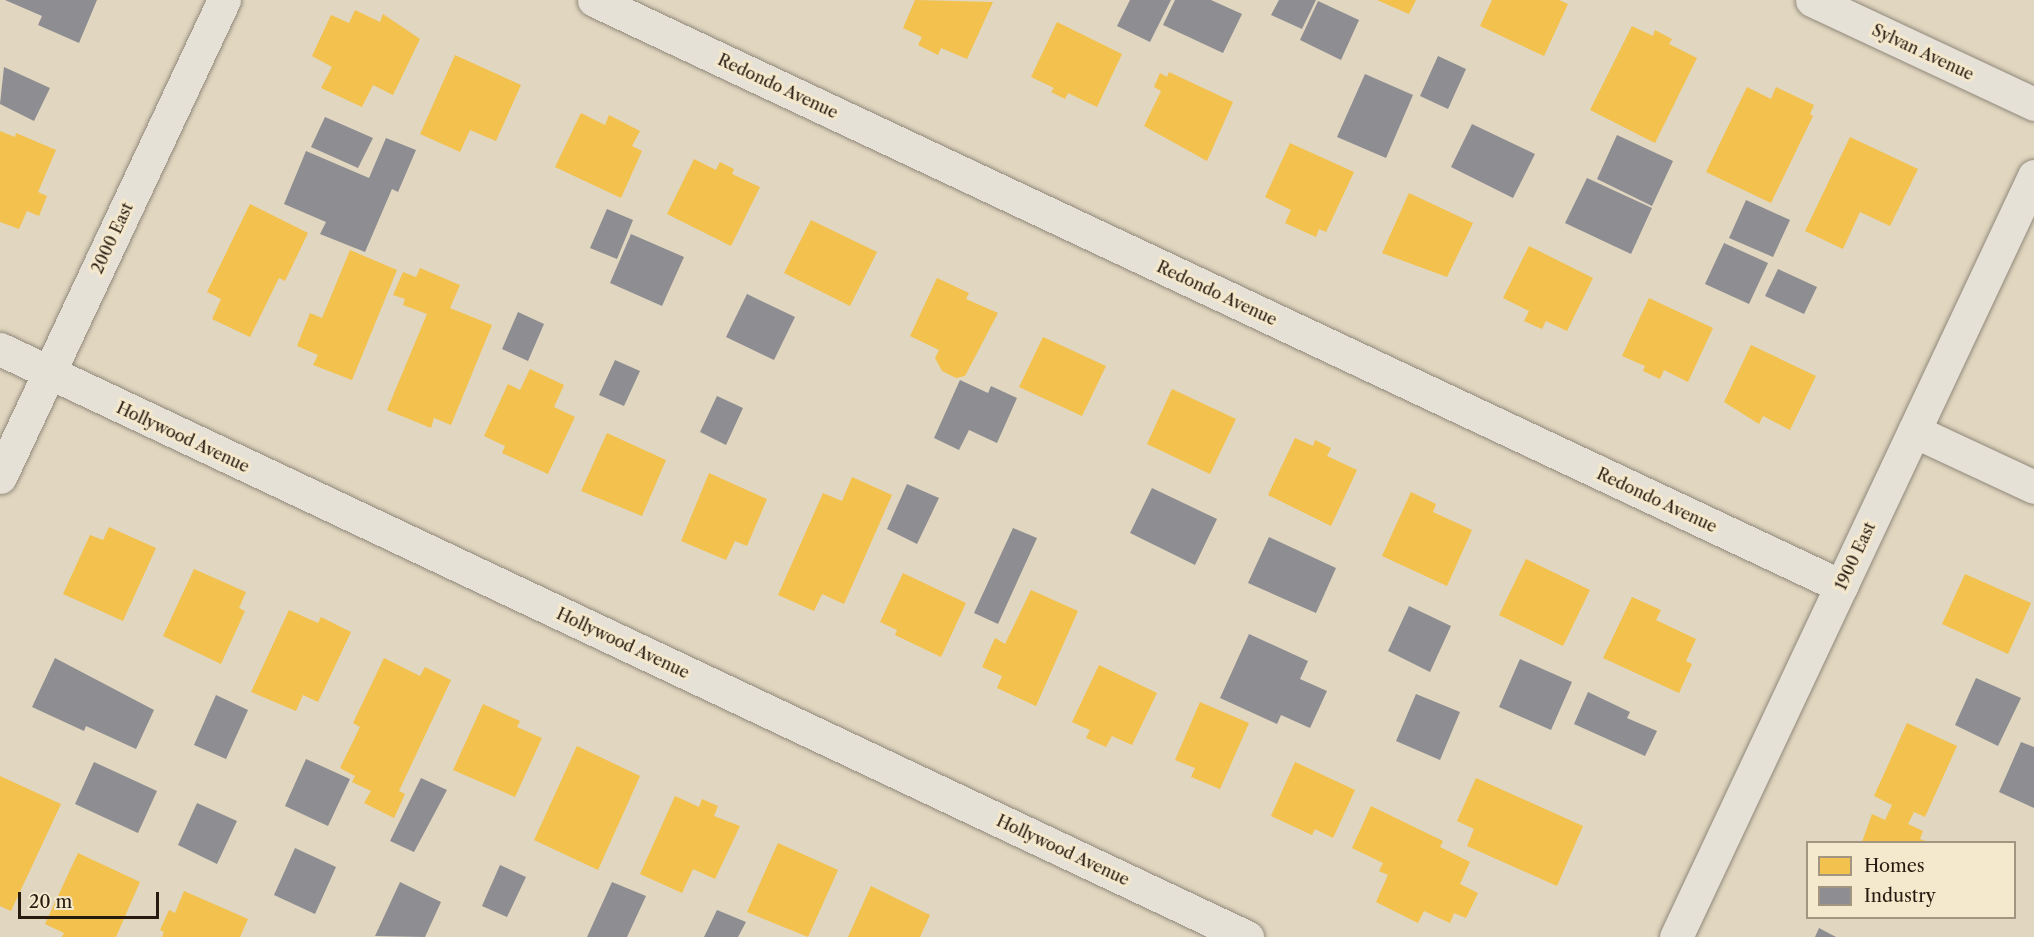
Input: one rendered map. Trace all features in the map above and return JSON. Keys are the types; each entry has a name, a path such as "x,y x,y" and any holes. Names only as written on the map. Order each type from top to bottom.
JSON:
{"street":[{"name":"2000 East","path":"0,477 224,0"},
{"name":"Redondo Avenue","path":"594,0 1841,586"},
{"name":"Sylvan Avenue","path":"1812,0 2034,104"},
{"name":"1900 East","path":"1676,937 2034,176"},
{"name":"Hollywood Avenue","path":"0,349 1247,937"},
{"path":"1914,431 2034,487"}],"building: Homes":[{"path":"915,0 993,2 967,59 941,48 938,55 918,45 922,37 903,28"},
{"path":"1377,0 1416,0 1409,14"},
{"path":"1492,0 1559,0 1568,4 1544,56 1480,26"},
{"path":"355,10 380,22 383,14 420,39 393,95 373,85 362,107 321,88 332,67 312,56 331,15 349,23"},
{"path":"1057,22 1122,54 1097,107 1068,93 1065,99 1051,92 1054,88 1031,77"},
{"path":"1632,26 1653,36 1655,30 1672,39 1669,44 1697,58 1655,143 1590,110"},
{"path":"455,55 521,85 496,141 470,130 460,152 420,134"},
{"path":"1169,72 1233,102 1207,161 1144,126 1161,91 1154,87 1160,73 1167,77"},
{"path":"1747,87 1771,99 1776,87 1814,105 1810,114 1813,116 1771,203 1706,172"},
{"path":"581,113 605,125 609,115 640,131 632,146 642,151 621,198 555,167"},
{"path":"0,131 15,137 16,133 56,150 38,192 47,196 39,216 27,211 19,229 0,222"},
{"path":"1850,137 1918,169 1890,226 1860,212 1843,249 1805,231"},
{"path":"1290,143 1354,172 1326,232 1319,229 1316,237 1285,223 1291,210 1265,197"},
{"path":"694,159 716,170 720,162 734,169 732,174 760,187 731,246 667,214"},
{"path":"1409,193 1473,223 1447,277 1382,253"},
{"path":"250,204 308,233 285,281 279,278 250,337 212,319 221,299 207,292"},
{"path":"811,220 877,252 850,306 784,273"},
{"path":"1529,246 1593,278 1567,331 1546,321 1542,329 1524,321 1529,311 1503,298"},
{"path":"350,250 397,270 352,380 313,365 318,355 297,346 310,313 322,318"},
{"path":"420,268 460,285 450,308 492,325 451,425 434,418 431,428 387,410 427,314 403,305 405,299 393,295 403,272 416,277"},
{"path":"937,278 969,293 966,299 998,313 965,376 956,378 942,371 935,358 939,350 910,336"},
{"path":"1649,298 1713,328 1688,382 1664,370 1660,379 1643,371 1645,366 1622,356"},
{"path":"1043,337 1106,366 1082,416 1019,387"},
{"path":"1751,345 1816,376 1790,430 1763,416 1759,424 1724,402"},
{"path":"530,369 564,385 554,407 575,417 548,474 502,453 505,446 484,436 508,384 520,390"},
{"path":"1172,389 1236,419 1210,474 1147,444"},
{"path":"607,433 666,460 642,516 581,491"},
{"path":"1295,438 1313,446 1315,440 1331,448 1327,456 1357,470 1331,526 1268,495"},
{"path":"709,473 767,499 747,546 735,541 726,560 681,541"},
{"path":"852,477 892,495 844,604 822,594 814,611 778,595 823,493 842,501"},
{"path":"1411,492 1436,504 1433,512 1472,530 1447,586 1382,556"},
{"path":"109,527 156,548 123,621 63,594 90,535 103,540"},
{"path":"1526,559 1590,590 1563,646 1499,615"},
{"path":"194,569 246,592 239,608 245,611 221,664 163,636"},
{"path":"903,573 966,603 941,657 895,635 897,630 880,622"},
{"path":"1965,574 2031,603 2008,654 1942,624"},
{"path":"1031,590 1078,611 1036,706 997,688 1002,676 982,667 995,638 1005,644"},
{"path":"1632,597 1661,610 1656,620 1696,639 1686,661 1692,664 1679,693 1603,658"},
{"path":"289,610 318,623 321,617 351,632 318,702 303,695 296,711 251,692"},
{"path":"384,658 420,676 425,667 451,680 399,791 405,794 394,818 364,803 371,791 352,782 355,776 340,768 360,727 353,723"},
{"path":"1099,665 1157,693 1132,745 1112,736 1106,747 1086,738 1090,730 1072,722"},
{"path":"1200,702 1249,723 1220,789 1191,777 1195,768 1175,760"},
{"path":"483,704 520,721 517,727 542,738 515,797 453,770"},
{"path":"1907,723 1957,746 1925,817 1914,812 1908,824 1923,831 1920,839 1926,841 1862,841 1872,814 1885,820 1892,805 1874,796"},
{"path":"577,746 640,776 598,870 534,840"},
{"path":"1295,762 1355,790 1333,838 1315,829 1312,835 1271,816"},
{"path":"0,776 61,804 11,911 0,906"},
{"path":"1476,778 1583,826 1557,886 1467,846 1474,829 1457,821"},
{"path":"675,796 699,807 702,799 718,806 714,816 740,826 715,879 693,869 682,893 640,874"},
{"path":"1371,806 1443,841 1440,847 1470,862 1460,884 1478,893 1466,918 1454,913 1450,923 1424,911 1418,923 1376,902 1388,875 1379,871 1383,863 1352,848"},
{"path":"778,843 838,870 808,937 747,912"},
{"path":"78,853 140,882 116,937 62,937 64,933 45,924"},
{"path":"871,886 930,915 920,937 848,937"},
{"path":"184,891 248,919 240,937 162,937 164,932 160,930 169,910 175,913"}],"building: Industry":[{"path":"5,0 97,0 79,43 38,25 42,16"},
{"path":"1130,0 1171,0 1150,42 1117,26"},
{"path":"1175,0 1211,0 1242,14 1223,53 1163,25"},
{"path":"1279,0 1316,0 1302,29 1271,15"},
{"path":"1318,1 1359,20 1341,60 1300,40"},
{"path":"1438,56 1466,69 1448,109 1420,96"},
{"path":"4,67 50,88 34,121 0,104"},
{"path":"1365,74 1413,95 1386,158 1337,137"},
{"path":"325,117 373,138 358,168 311,147"},
{"path":"1472,124 1535,154 1513,198 1451,167"},
{"path":"1617,135 1673,161 1652,206 1597,179"},
{"path":"386,138 416,150 398,192 392,189 365,252 320,234 326,222 284,204 306,151 369,178"},
{"path":"1587,178 1652,208 1631,254 1565,223"},
{"path":"1746,200 1790,220 1773,257 1729,238"},
{"path":"607,209 633,220 617,259 590,248"},
{"path":"631,234 684,257 662,306 610,283"},
{"path":"1724,243 1768,263 1749,304 1705,284"},
{"path":"1778,269 1817,287 1804,314 1765,296"},
{"path":"747,294 795,317 774,360 726,337"},
{"path":"518,312 544,324 528,361 502,349"},
{"path":"615,360 640,371 624,406 599,395"},
{"path":"960,380 988,393 991,386 1017,398 997,443 969,430 959,450 934,438"},
{"path":"717,396 743,408 726,445 700,432"},
{"path":"907,484 939,498 917,544 887,529"},
{"path":"1152,488 1217,519 1195,565 1130,533"},
{"path":"1013,528 1037,538 998,624 974,613"},
{"path":"1269,537 1336,568 1316,613 1248,583"},
{"path":"1409,606 1451,626 1430,672 1388,651"},
{"path":"1249,634 1308,661 1300,679 1327,691 1310,728 1281,715 1277,724 1220,698"},
{"path":"55,658 154,710 136,749 86,726 84,731 32,707"},
{"path":"1520,659 1572,682 1551,730 1499,707"},
{"path":"1976,678 2021,698 1998,746 1955,725"},
{"path":"1588,692 1630,712 1627,718 1657,731 1645,756 1574,724"},
{"path":"1416,694 1460,712 1440,760 1396,741"},
{"path":"216,695 248,710 226,759 194,745"},
{"path":"2021,742 2034,747 2034,808 1999,792"},
{"path":"306,759 350,779 328,826 285,806"},
{"path":"94,762 157,791 138,833 75,804"},
{"path":"421,778 447,790 414,852 390,841"},
{"path":"197,803 237,821 217,864 178,845"},
{"path":"295,848 336,867 315,914 274,895"},
{"path":"500,865 526,877 507,917 482,906"},
{"path":"400,882 441,902 425,937 375,936"},
{"path":"612,882 646,896 627,937 587,937"},
{"path":"717,910 746,922 738,937 704,937"},
{"path":"1819,928 1836,937 1815,937"}]}
